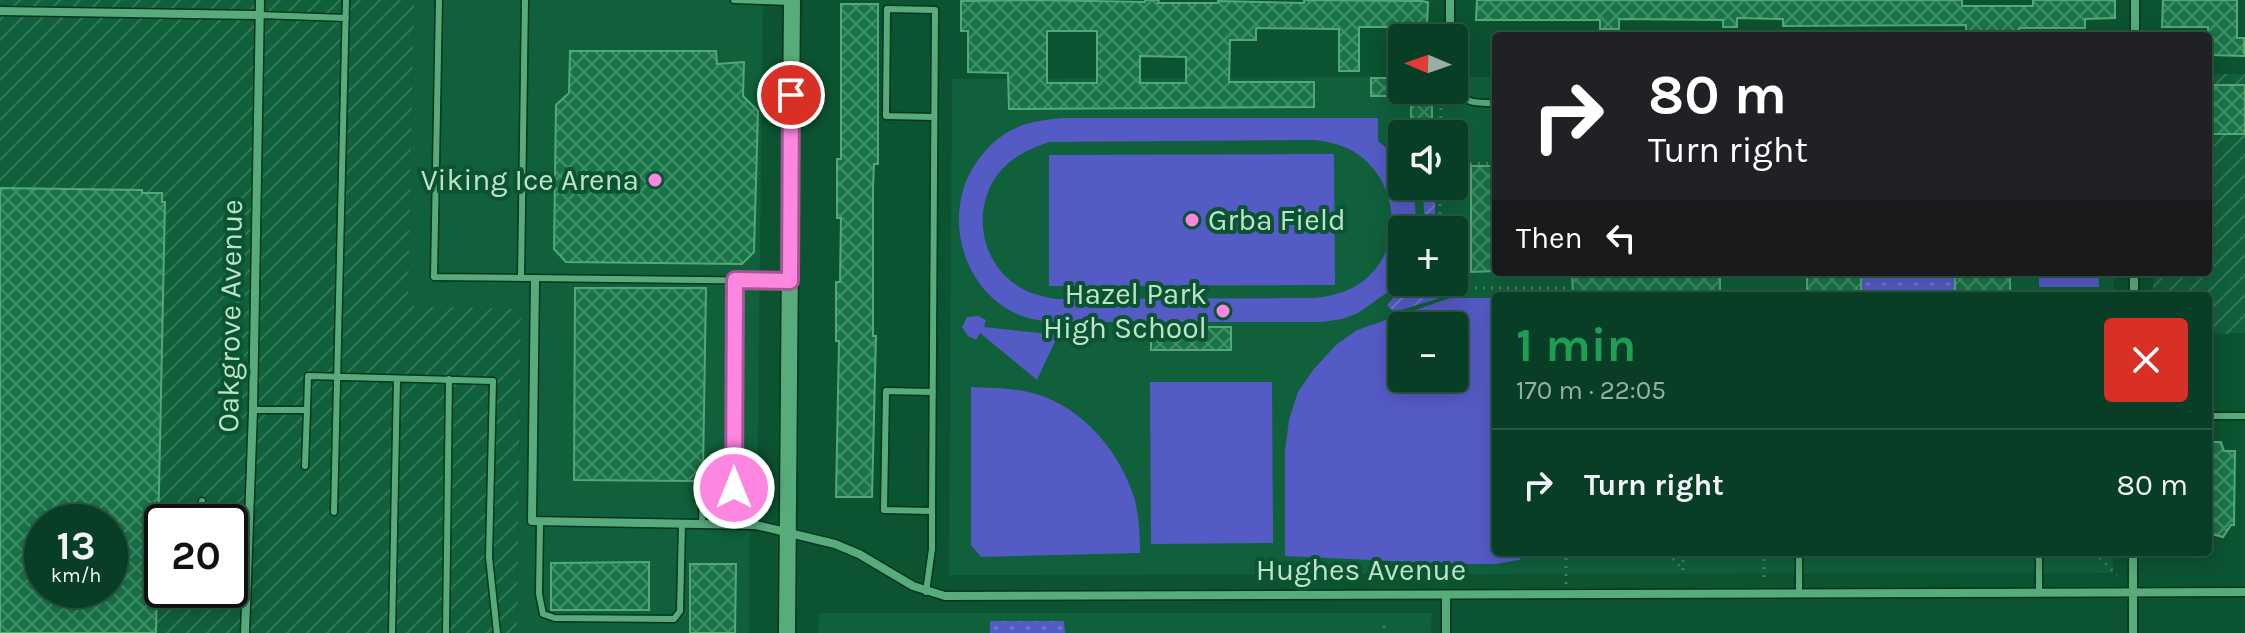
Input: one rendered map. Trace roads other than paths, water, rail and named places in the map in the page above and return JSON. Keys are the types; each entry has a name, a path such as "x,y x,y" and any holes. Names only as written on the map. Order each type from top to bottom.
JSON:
{"street":[{"name":"Oakgrove Avenue","path":"245,633 253,410 260,0"},
{"path":"1450,0 1450,24"},
{"path":"2135,0 2135,32"},
{"path":"787,633 792,1"},
{"path":"0,11 259,15"},
{"path":"535,279 532,521 540,522"},
{"name":"Hughes Avenue","path":"540,522 756,525 835,544 859,554 913,586 945,596 2245,592"},
{"path":"2133,556 2133,633"},
{"path":"1446,595 1446,633"}],"lane":[{"path":"36,0 36,12"},
{"path":"334,512 346,0"},
{"path":"439,0 434,277 790,281"},
{"path":"521,278 525,0"},
{"path":"734,0 792,1"},
{"path":"909,0 909,10"},
{"path":"926,592 930,576 932,511 935,10 887,9 886,116 934,117"},
{"path":"259,15 346,18"},
{"path":"1468,101 1492,103"},
{"path":"702,524 703,488 734,488 735,280"},
{"path":"305,466 308,376 493,381 489,557 497,633"},
{"path":"392,633 397,379"},
{"path":"446,633 449,379"},
{"path":"932,511 884,510 886,391 933,392"},
{"path":"253,410 307,410"},
{"path":"2212,416 2245,416"},
{"path":"540,522 539,594 543,614 555,618 674,619 680,611 682,524"},
{"path":"1799,556 1799,593"},
{"path":"2038,556 2039,592"}],"place":[{"name":"Viking Ice Arena","path":"655,180"},
{"name":"Grba Field","path":"1192,220"},
{"name":"Hazel Park High School","path":"1223,311"}]}
